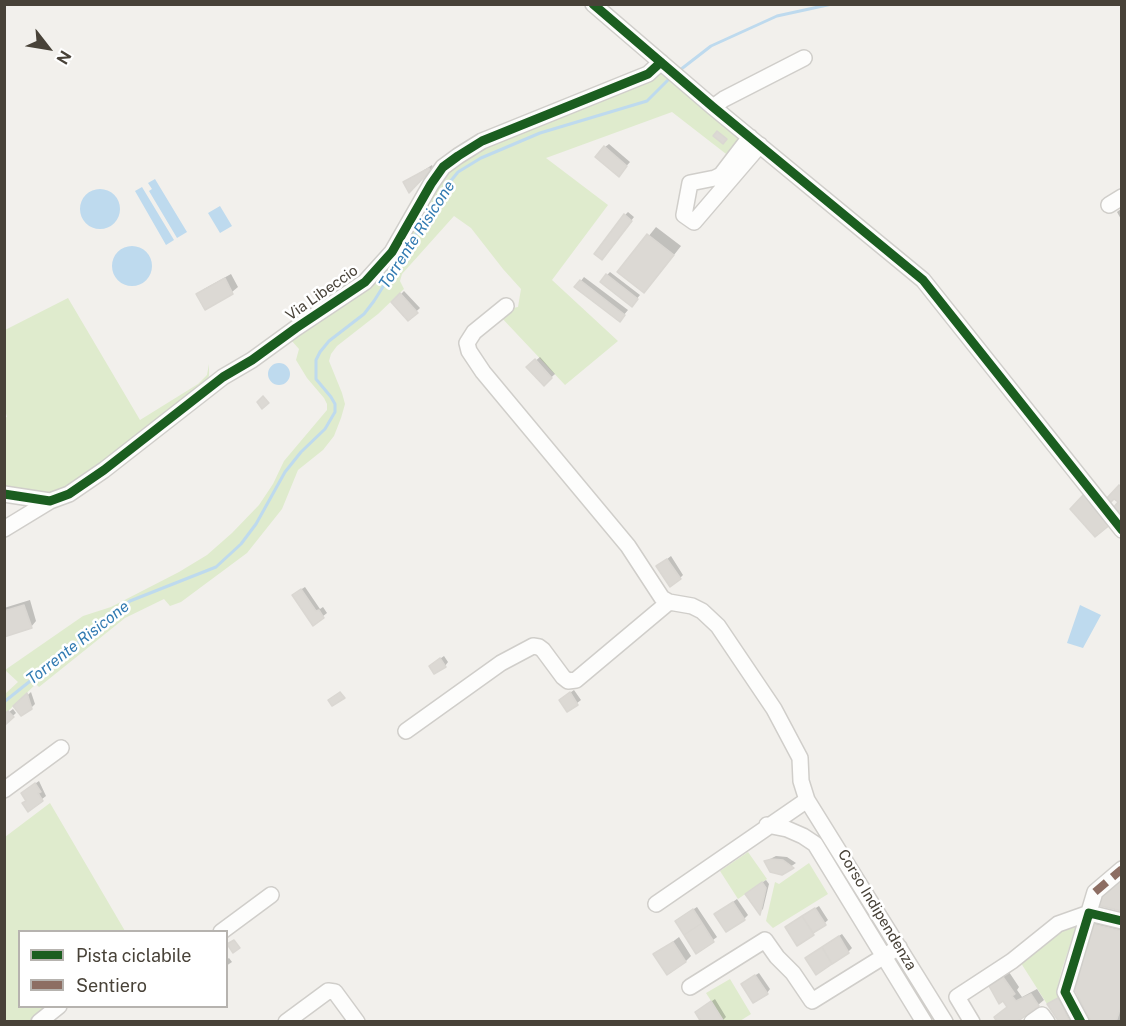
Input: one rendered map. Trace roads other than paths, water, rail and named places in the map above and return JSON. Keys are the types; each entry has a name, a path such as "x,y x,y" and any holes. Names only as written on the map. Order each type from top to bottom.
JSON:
{"street":[{"path":"593,4 713,107 923,280 1122,530"},
{"path":"713,107 724,99 804,58"},
{"name":"Via Libeccio","path":"4,529 50,501 69,494 104,470 223,377 252,360 365,282 392,252 430,184 443,167 458,156 482,141 648,74 662,62"},
{"path":"755,141 694,222 684,215 690,183 720,175 755,141"},
{"path":"506,306 474,332 467,343 469,351 483,372 628,546 662,598 669,602 692,606 702,611 718,626 774,709 800,758 801,781 807,800 767,825 656,904"},
{"path":"4,494 50,501"},
{"path":"406,731 501,663 533,646 543,650 568,681 576,680 669,602"},
{"path":"4,790 61,748"},
{"name":"Corso Indipendenza","path":"807,800 848,862 945,1022"},
{"name":"Corso Indipendenza","path":"767,825 787,829 815,844 924,1022"},
{"path":"831,871 848,862"},
{"path":"1081,1022 1065,992 1095,892 1122,869"},
{"path":"224,930 271,896"},
{"path":"972,1022 957,997 1012,961 1058,924 1089,912 1122,921"},
{"path":"690,987 765,940 777,957 793,973 812,1001 899,947"},
{"path":"286,1022 328,991 335,992 357,1022"},
{"path":"39,1022 56,1008"},
{"path":"1032,1022 1042,1015 1047,1022"}],"water":[{"path":"155,179 187,232 177,238 149,191 152,189 148,183"},
{"path":"142,187 174,240 166,245 135,191"},
{"path":"100,189 114,195 120,209 114,223 100,229 86,223 80,209 86,195"},
{"path":"220,206 232,226 220,233 208,213"},
{"path":"132,246 146,252 152,266 146,280 132,286 118,280 112,266 118,252"},
{"path":"279,363 287,366 290,374 287,382 279,385 271,382 268,374 271,366"},
{"path":"1080,605 1101,615 1083,648 1067,643"}],"waterway":[{"name":"Torrente Risicone","path":"680,70 711,46 777,16 832,4"},
{"name":"Torrente Risicone","path":"4,702 130,601 216,567 241,544 256,524 285,472 301,452 325,429 335,412 335,404 331,397 316,379 316,360 320,352 329,341 364,314 374,301 445,188 458,172 481,158 540,133 647,101 670,78"}]}
